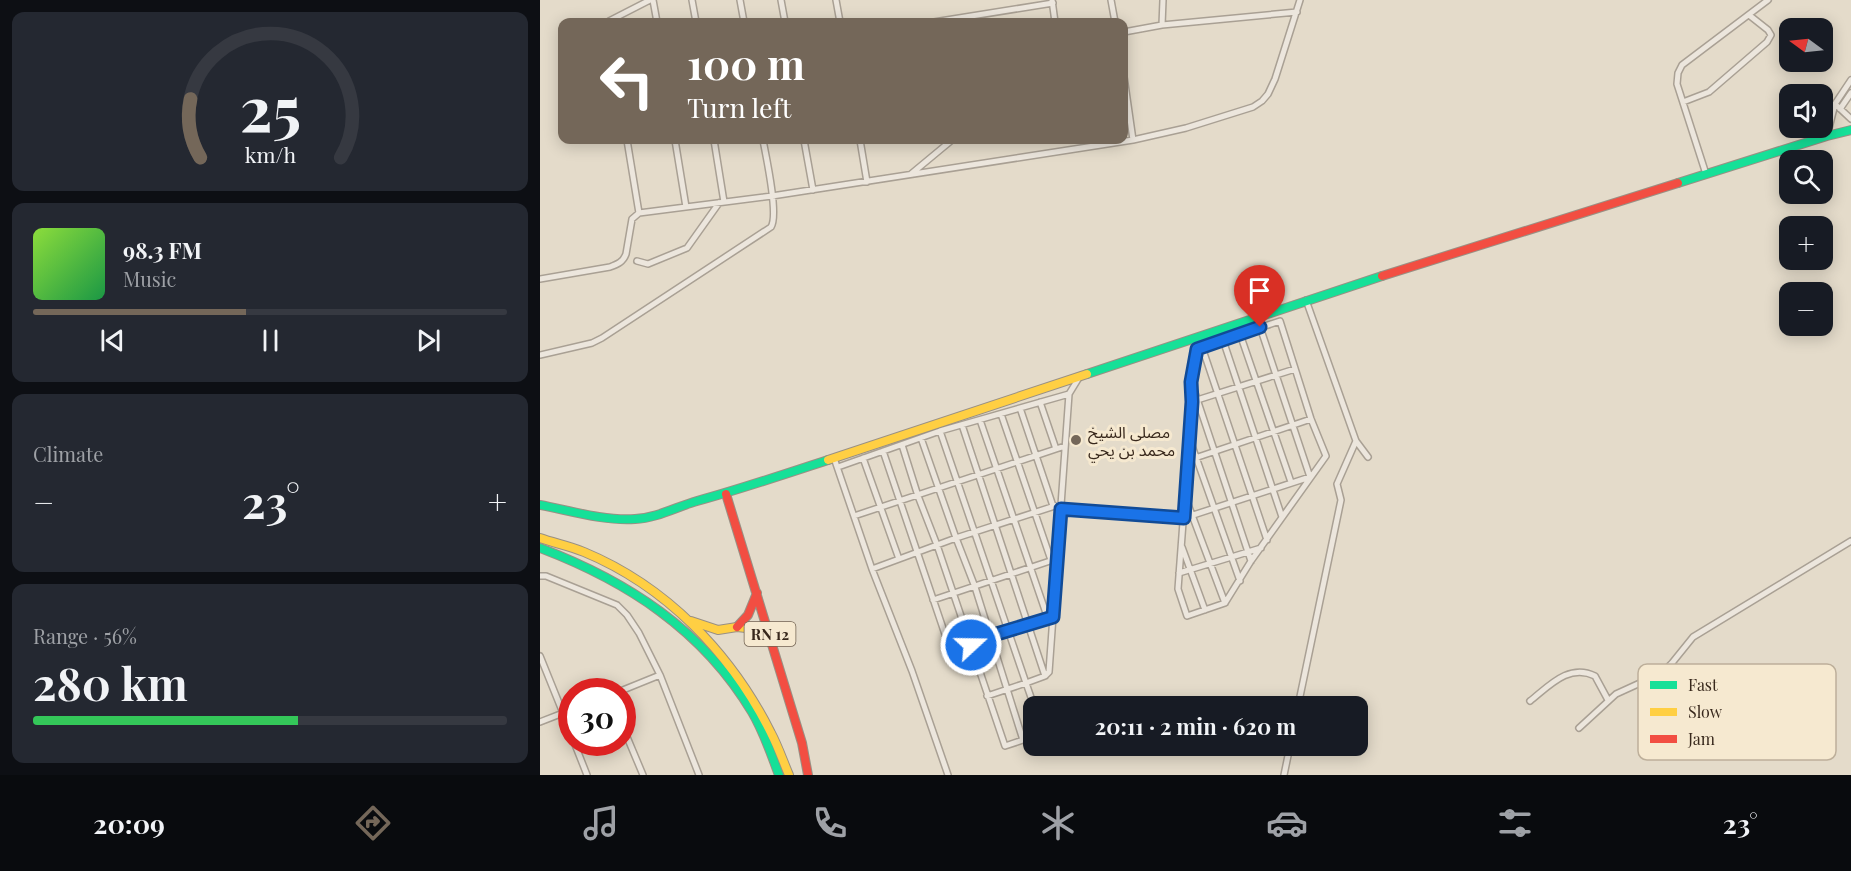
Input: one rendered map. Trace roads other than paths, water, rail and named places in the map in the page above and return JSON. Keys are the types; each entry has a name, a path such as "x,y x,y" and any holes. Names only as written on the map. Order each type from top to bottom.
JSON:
{"main road":[{"path":"1833,134 1851,130"},
{"path":"540,505 612,518 635,519 654,516 1306,300 1821,138"},
{"name":"RN 12","path":"726,494 802,742 808,775"},
{"path":"540,538 580,551 634,577 678,608 703,632 743,683 767,722 789,775"},
{"path":"540,548 568,558 620,584 679,625 710,655 752,712 779,775"},
{"path":"737,627 748,615 757,593"},
{"path":"691,621 699,621 718,630 737,627 756,633 772,643"}],"street":[{"path":"615,18 651,0 656,18"},
{"path":"693,0 695,18"},
{"path":"740,0 743,18"},
{"path":"782,0 784,18"},
{"path":"836,0 839,18"},
{"path":"1111,0 1114,18"},
{"path":"1162,25 1163,0"},
{"path":"1128,141 1226,117 1253,107 1262,101 1275,79 1300,0"},
{"path":"1706,174 1677,84 1678,73 1682,65 1768,0"},
{"path":"958,18 1052,2 1054,18"},
{"path":"1128,31 1162,25 1297,12"},
{"path":"1683,102 1709,92 1767,42 1771,35 1768,30 1749,15"},
{"path":"1833,109 1851,80"},
{"path":"1840,109 1851,93"},
{"path":"1834,104 1851,119"},
{"path":"1128,106 1133,140"},
{"path":"628,144 639,213"},
{"path":"676,144 686,207"},
{"path":"637,261 648,264 687,248 722,202 715,144"},
{"path":"540,355 592,343 602,338 771,227 774,219 772,196 764,144"},
{"path":"805,144 813,190"},
{"path":"861,144 867,182"},
{"path":"910,175 947,144"},
{"path":"1077,144 1078,148"},
{"path":"540,279 610,267 619,263 626,254 632,219 639,213 813,190 1106,144"},
{"path":"1306,300 1356,441 1368,457"},
{"path":"1195,401 1178,589 1187,616 1225,603 1251,561 1326,456 1311,419 1280,321 1197,349 1191,382 1195,401 1251,561"},
{"path":"1260,327 1310,477"},
{"path":"1240,334 1291,482"},
{"path":"1222,340 1282,517"},
{"path":"1202,347 1267,540"},
{"path":"1195,401 1295,369"},
{"path":"987,696 1045,676 1049,672 1054,559 1061,506 1069,394 1080,376"},
{"path":"838,467 940,431 1069,394"},
{"path":"1040,402 1056,449"},
{"path":"1020,408 1053,506"},
{"path":"1001,414 1034,513 1054,559"},
{"path":"1188,460 1311,419"},
{"path":"980,420 1030,568 1051,618"},
{"path":"962,425 1045,676"},
{"path":"940,431 1031,696"},
{"path":"902,445 1005,746 1023,740 975,587 921,438"},
{"path":"1190,438 1240,581"},
{"path":"1300,696 1341,500 1337,484 1356,441"},
{"path":"854,516 1065,446"},
{"path":"883,451 951,652 990,636 1051,618"},
{"path":"834,458 872,569 912,671 948,775"},
{"path":"863,458 899,559"},
{"path":"872,569 1053,506 1184,518 1310,477"},
{"path":"1185,497 1225,603"},
{"path":"1671,664 1693,637 1851,541"},
{"path":"1181,545 1205,610"},
{"path":"1179,573 1262,548"},
{"path":"933,600 992,582 1054,559"},
{"path":"540,576 546,576 617,605 627,615 639,633 660,675 699,775"},
{"path":"540,656 558,703"},
{"path":"1530,701 1558,679 1569,673 1581,672 1595,676 1608,700"},
{"path":"636,685 660,675"},
{"path":"1580,728 1616,693 1638,683"},
{"path":"540,722 558,715"},
{"path":"580,756 587,775"},
{"path":"635,756 643,775"},
{"path":"1284,775 1288,756"}],"place":[{"name":"مصلى الشيخ محمد بن يحي","path":"1076,440"}]}
